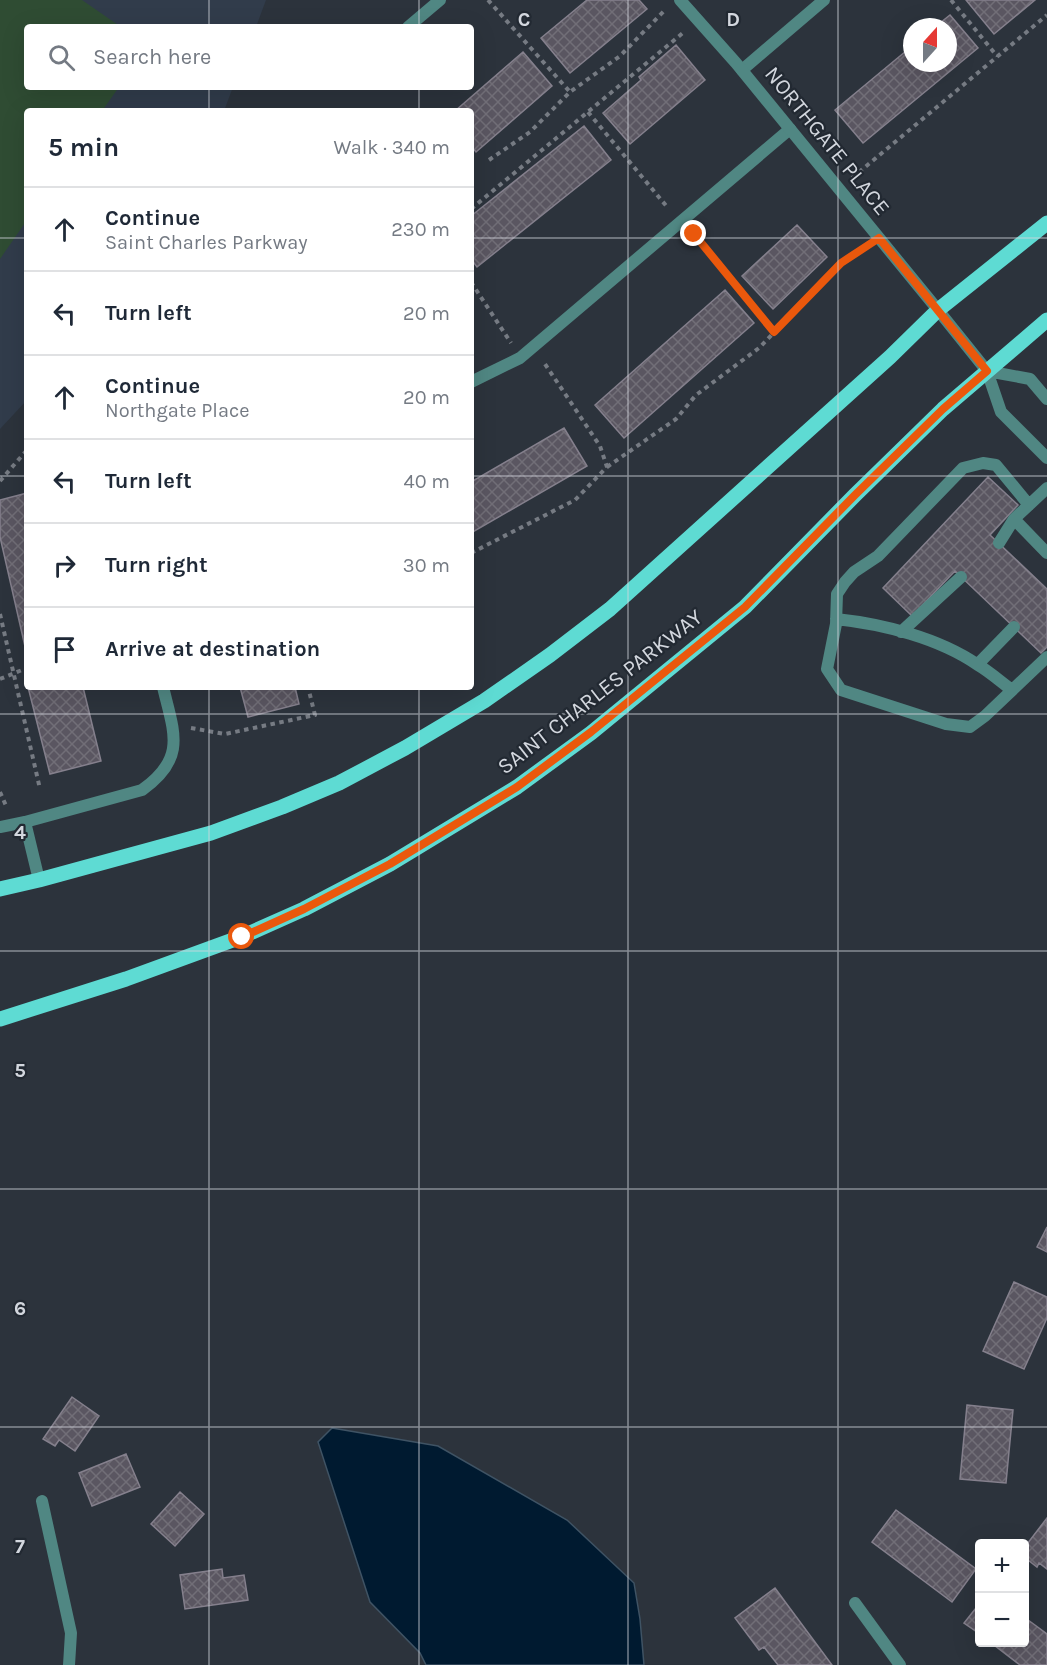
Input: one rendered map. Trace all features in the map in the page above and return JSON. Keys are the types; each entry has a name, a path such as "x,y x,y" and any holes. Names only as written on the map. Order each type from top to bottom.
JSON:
{"main road":[{"path":"0,889 211,833 282,807 339,783 405,748 484,701 610,609 938,310 1047,223"},
{"name":"SAINT CHARLES PARKWAY","path":"0,1019 126,979 242,937 304,909 390,864 517,787 591,732 745,607 935,417 1047,320"}],"street":[{"path":"412,24 440,0"},
{"name":"NORTHGATE PLACE","path":"680,0 742,70 987,371 1002,412 1047,458"},
{"path":"742,70 824,0"},
{"path":"474,381 520,358 790,129"},
{"path":"987,371 1030,379 1047,399"},
{"path":"1029,505 996,465 982,463 963,468 878,556 854,572 844,582 837,594 836,619 827,669 841,690 946,724 970,727 985,716 1047,657"},
{"path":"999,543 1014,519 1047,488"},
{"path":"1014,519 1047,553"},
{"path":"901,632 961,577"},
{"path":"836,619 873,623 950,649 978,664 1012,690"},
{"path":"978,664 1014,627"},
{"path":"0,827 142,790 158,779 167,767 173,752 175,737 164,690"},
{"path":"26,822 39,880"},
{"path":"42,1501 71,1633 69,1665"},
{"path":"855,1603 900,1665"}],"path":[{"path":"488,0 570,92"},
{"path":"951,0 997,56"},
{"path":"489,160 530,132 570,92 620,56 664,11"},
{"path":"861,170 1047,15"},
{"path":"474,207 684,32"},
{"path":"588,112 672,213"},
{"path":"694,234 774,332"},
{"path":"474,551 575,500 607,467 676,419 696,395 759,348 841,263 879,238"},
{"path":"474,286 512,343"},
{"path":"546,364 600,446 607,467"},
{"path":"0,481 24,453"},
{"path":"0,614 40,789"},
{"path":"0,679 24,669"},
{"path":"172,725 225,734 315,715 309,690"},
{"path":"0,792 6,808"}],"shaded area":[{"path":"0,0 266,0 257,24 24,24 24,90 232,90 225,108 24,108 24,403 0,429"},
{"path":"332,1428 438,1446 567,1520 634,1583 644,1665 426,1665 420,1653 370,1602 318,1442"}],"green space":[{"path":"0,0 82,0 117,24 24,24 24,90 117,90 104,108 24,108 24,224 0,259"}],"building":[{"path":"587,0 639,0 647,9 570,73 541,38"},
{"path":"966,0 1035,0 994,34"},
{"path":"957,23 978,48 957,65"},
{"path":"676,45 705,80 630,144 603,113 641,80 639,77"},
{"path":"523,52 552,86 476,152 474,150 474,108 458,108"},
{"path":"903,53 903,72 949,72 863,143 835,110"},
{"path":"584,126 611,160 477,267 474,263 474,214"},
{"path":"797,225 827,257 773,309 742,276"},
{"path":"725,290 754,323 624,438 595,405"},
{"path":"564,428 587,466 474,531 474,480"},
{"path":"988,477 1018,505 990,535 1047,589 1047,647 1041,653 955,571 912,616 883,588"},
{"path":"24,494 24,642 0,537 0,500"},
{"path":"29,690 84,690 101,761 50,774"},
{"path":"241,690 296,690 299,704 248,717"},
{"path":"1047,1227 1047,1252 1037,1247"},
{"path":"1014,1282 1047,1297 1047,1318 1024,1369 983,1351"},
{"path":"72,1397 99,1416 75,1451 59,1440 55,1446 43,1439"},
{"path":"967,1405 1013,1410 1006,1483 960,1479"},
{"path":"126,1454 140,1487 92,1506 79,1473"},
{"path":"180,1492 204,1514 175,1546 151,1524"},
{"path":"896,1510 975,1570 952,1602 872,1542"},
{"path":"1047,1518 1047,1569 1039,1563 1037,1567 1029,1561 1029,1541"},
{"path":"222,1569 223,1578 244,1575 248,1600 185,1609 180,1575"},
{"path":"775,1588 832,1665 778,1665 764,1647 759,1650 735,1618"},
{"path":"975,1609 975,1631 964,1623"},
{"path":"1029,1621 1047,1634 1047,1665 1020,1665 997,1647 1029,1647"}],"route":[{"path":"242,937 304,909 390,864 517,787 591,732 745,607 943,409 987,371 879,238 841,263 774,332 694,234"}]}
